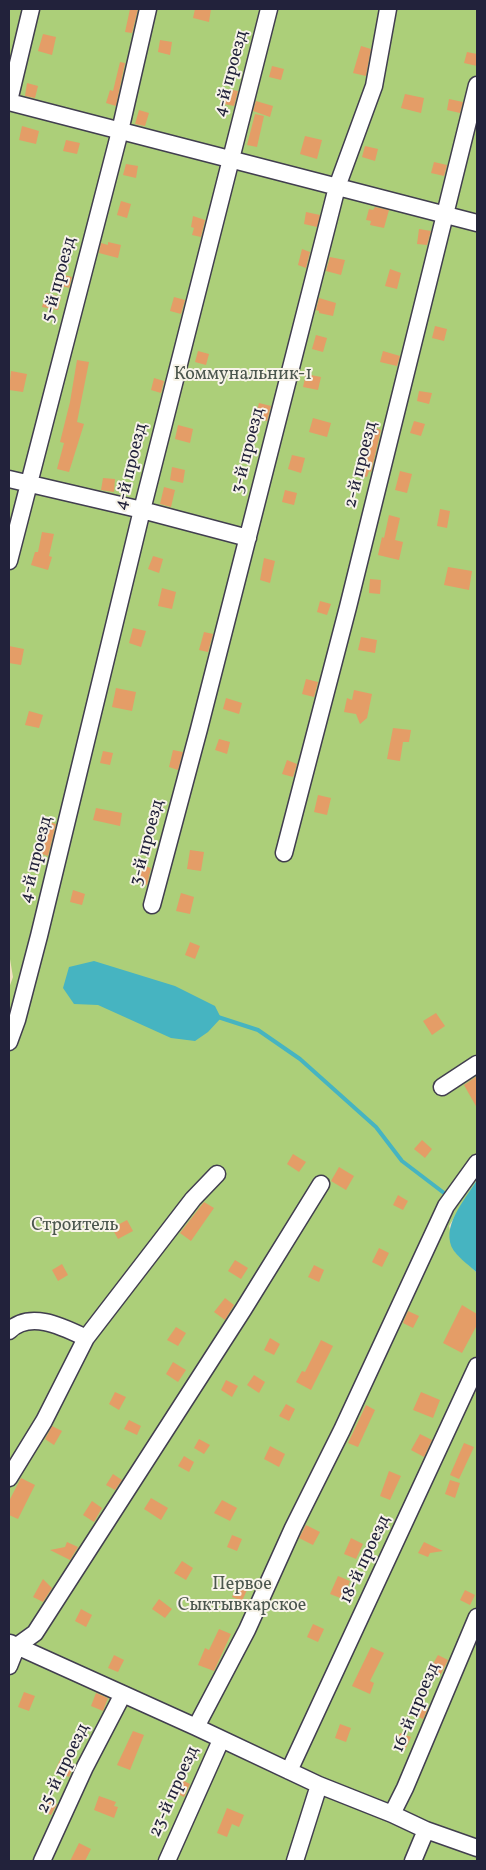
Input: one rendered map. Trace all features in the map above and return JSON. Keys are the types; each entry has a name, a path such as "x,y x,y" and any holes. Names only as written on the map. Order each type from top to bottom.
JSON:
{"street":[{"path":"31,9 9,101 477,223"},
{"name":"5-й проезд","path":"9,561 120,131 148,9"},
{"name":"4-й проезд","path":"9,1042 17,1020 40,936 142,510 269,9"},
{"name":"3-й проезд","path":"152,905 337,187 374,86 388,9"},
{"name":"2-й проезд","path":"284,853 346,617 477,85"},
{"path":"9,479 142,510 248,538"},
{"path":"442,1086 477,1064"},
{"path":"196,1727 247,1630 293,1528 342,1430 446,1206 477,1163"},
{"path":"9,1478 44,1421 86,1338 193,1199 217,1174"},
{"path":"13,1644 35,1633 243,1310 321,1184"},
{"path":"9,1331 16,1324 28,1321 56,1324 86,1338"},
{"name":"18-й проезд","path":"289,1771 477,1366"},
{"name":"16-й проезд","path":"392,1814 405,1788 477,1616"},
{"path":"9,1666 13,1644"},
{"path":"13,1644 318,1785 392,1814 426,1830 477,1848"},
{"name":"25-й проезд","path":"42,1861 85,1767 123,1694"},
{"name":"23-й проезд","path":"167,1861 221,1740"},
{"path":"295,1861 318,1785"},
{"path":"413,1861 426,1830"}],"green space":[{"path":"9,9 477,9 477,1180 449,1226 455,1252 477,1273 477,1861 9,1861 9,988 13,977 9,953"}],"water":[{"path":"94,961 175,986 215,1006 221,1018 208,1032 195,1041 171,1038 98,1005 74,1004 63,988 69,967"},
{"path":"477,1180 477,1273 454,1251 450,1242 450,1233 455,1214"}],"building":[{"path":"130,9 138,9 132,33 125,32"},
{"path":"195,9 211,9 209,22 193,18"},
{"path":"43,34 56,37 52,55 38,51"},
{"path":"160,40 172,42 170,55 158,52"},
{"path":"361,46 371,49 366,76 353,73"},
{"path":"467,52 477,54 477,66 464,63"},
{"path":"120,62 125,63 116,106 106,103 110,90 113,91"},
{"path":"272,66 284,69 281,80 269,77"},
{"path":"27,83 38,86 35,98 25,96"},
{"path":"228,89 238,91 234,106 224,104"},
{"path":"405,94 424,98 421,113 401,108"},
{"path":"449,99 463,102 460,113 447,110"},
{"path":"256,101 273,106 270,117 253,111"},
{"path":"139,110 149,113 145,126 135,124"},
{"path":"255,114 264,116 257,147 247,145"},
{"path":"22,126 39,131 36,144 19,140"},
{"path":"305,136 322,140 317,159 300,154"},
{"path":"66,140 80,143 77,154 63,151"},
{"path":"365,146 378,149 375,161 362,157"},
{"path":"434,162 447,165 444,176 431,173"},
{"path":"126,164 138,166 136,178 123,175"},
{"path":"121,201 131,204 127,218 117,215"},
{"path":"375,207 389,210 384,228 370,225 371,221 366,220 369,209 373,210"},
{"path":"306,212 320,215 317,227 304,224"},
{"path":"193,216 205,220 201,237 192,235 194,228 191,227"},
{"path":"419,229 431,231 427,245 417,244"},
{"path":"108,242 121,245 118,258 99,253 101,243 108,245"},
{"path":"302,249 310,252 306,268 298,265"},
{"path":"330,257 345,260 341,275 326,271"},
{"path":"390,269 401,273 397,289 385,286"},
{"path":"61,274 72,277 69,288 59,285"},
{"path":"46,293 61,297 58,310 42,307"},
{"path":"174,297 185,300 181,314 170,311"},
{"path":"319,298 336,303 333,316 319,313 316,310"},
{"path":"435,326 447,329 444,341 432,338"},
{"path":"316,335 327,338 323,352 312,349"},
{"path":"198,351 209,354 206,365 195,362"},
{"path":"383,351 400,356 397,366 380,362"},
{"path":"77,360 89,362 77,422 84,424 69,472 57,469 64,443 60,442 70,402"},
{"path":"11,371 27,374 23,392 9,390"},
{"path":"306,374 321,377 318,390 303,387"},
{"path":"154,378 164,381 161,393 151,390"},
{"path":"419,391 432,393 429,404 417,401"},
{"path":"259,403 271,406 267,421 255,418"},
{"path":"313,418 331,423 327,437 309,432"},
{"path":"414,421 425,424 421,436 410,433"},
{"path":"178,425 193,429 190,443 175,439"},
{"path":"373,427 381,430 371,472 369,471 367,477 359,475"},
{"path":"292,455 305,458 301,473 288,469"},
{"path":"172,467 185,470 183,483 170,480"},
{"path":"400,471 412,474 407,493 395,490"},
{"path":"103,478 115,479 114,492 101,490"},
{"path":"164,487 175,490 171,507 160,504"},
{"path":"285,490 297,493 294,505 282,502"},
{"path":"440,509 450,511 447,528 437,526"},
{"path":"389,515 400,518 395,540 403,542 399,560 378,555"},
{"path":"42,532 54,534 49,556 52,557 48,570 31,565 35,552 38,552"},
{"path":"153,556 163,559 159,573 148,569"},
{"path":"264,558 275,561 270,583 260,580"},
{"path":"448,567 472,571 469,590 444,585"},
{"path":"370,579 381,580 380,594 369,593"},
{"path":"162,588 176,592 172,609 158,606"},
{"path":"320,601 331,604 327,615 317,612"},
{"path":"133,628 146,631 141,647 129,643"},
{"path":"204,632 213,634 208,652 199,650"},
{"path":"361,637 377,640 375,653 358,650"},
{"path":"9,646 24,649 21,665 9,663"},
{"path":"306,679 318,682 314,697 302,694"},
{"path":"116,688 136,692 132,711 112,707"},
{"path":"354,690 372,694 367,718 360,724 356,714 344,712 347,698 352,700"},
{"path":"226,698 242,703 239,714 223,709"},
{"path":"29,711 43,715 39,728 25,725"},
{"path":"393,728 411,730 409,742 403,742 400,761 387,759"},
{"path":"219,739 230,742 227,754 215,750"},
{"path":"173,750 183,752 178,770 169,767"},
{"path":"103,751 113,753 110,765 100,763"},
{"path":"287,760 297,764 293,777 282,774"},
{"path":"318,795 331,798 327,815 314,812"},
{"path":"96,808 122,813 120,826 93,820"},
{"path":"47,821 56,824 48,856 39,853"},
{"path":"190,850 204,852 201,871 187,869"},
{"path":"141,865 151,868 147,885 136,881"},
{"path":"73,890 85,894 82,905 70,902"},
{"path":"181,893 194,897 190,914 176,911"},
{"path":"190,942 200,946 195,959 185,955"},
{"path":"436,1013 445,1026 432,1035 423,1021"},
{"path":"477,1076 477,1108 464,1085"},
{"path":"422,1140 432,1149 425,1158 414,1149"},
{"path":"293,1154 306,1162 299,1172 287,1164"},
{"path":"339,1167 354,1176 346,1190 331,1181"},
{"path":"398,1195 408,1201 403,1210 393,1205"},
{"path":"204,1202 214,1208 191,1241 180,1233"},
{"path":"127,1220 133,1231 118,1239 112,1228"},
{"path":"379,1248 389,1253 382,1267 372,1262"},
{"path":"235,1260 248,1268 241,1279 228,1271"},
{"path":"62,1264 68,1275 58,1281 52,1270"},
{"path":"314,1265 324,1270 319,1282 308,1277"},
{"path":"225,1298 234,1305 225,1320 214,1312"},
{"path":"462,1305 477,1314 477,1325 462,1353 443,1343"},
{"path":"408,1311 419,1316 413,1328 403,1323"},
{"path":"176,1327 186,1333 178,1346 167,1340"},
{"path":"270,1338 280,1344 274,1355 264,1350"},
{"path":"321,1340 333,1346 311,1390 296,1382 302,1371 305,1372"},
{"path":"173,1362 186,1370 178,1382 166,1374"},
{"path":"254,1375 265,1382 259,1393 247,1385"},
{"path":"226,1380 238,1386 232,1397 221,1390"},
{"path":"115,1392 126,1397 119,1410 109,1404"},
{"path":"421,1392 440,1400 433,1418 413,1410"},
{"path":"286,1404 295,1409 289,1421 279,1416"},
{"path":"366,1405 375,1410 358,1447 348,1443"},
{"path":"129,1420 141,1426 137,1435 124,1429"},
{"path":"52,1426 62,1431 54,1445 45,1439"},
{"path":"420,1434 432,1440 424,1457 411,1450"},
{"path":"199,1439 210,1445 204,1454 194,1448"},
{"path":"464,1443 474,1447 459,1479 450,1475"},
{"path":"270,1446 285,1454 279,1467 264,1459"},
{"path":"184,1456 194,1462 189,1472 178,1466"},
{"path":"389,1471 401,1476 390,1500 380,1496"},
{"path":"113,1474 122,1480 115,1490 106,1485"},
{"path":"21,1478 35,1485 18,1519 9,1515 9,1501"},
{"path":"450,1480 460,1483 455,1498 445,1494"},
{"path":"151,1498 168,1508 161,1520 144,1509"},
{"path":"222,1500 237,1508 230,1521 214,1513"},
{"path":"92,1501 102,1508 94,1522 83,1515"},
{"path":"306,1525 320,1532 313,1545 299,1538"},
{"path":"232,1535 242,1539 237,1551 227,1547"},
{"path":"351,1538 363,1544 356,1559 344,1554"},
{"path":"67,1542 78,1547 70,1560 50,1550 65,1547"},
{"path":"424,1542 443,1551 430,1553 428,1557 418,1553"},
{"path":"182,1561 193,1568 186,1580 174,1573"},
{"path":"338,1576 350,1581 343,1599 330,1594"},
{"path":"43,1579 52,1588 43,1602 33,1597"},
{"path":"237,1585 247,1590 242,1601 232,1597"},
{"path":"465,1590 475,1595 470,1605 460,1600"},
{"path":"159,1599 172,1609 165,1618 152,1609"},
{"path":"81,1609 92,1615 86,1627 75,1621"},
{"path":"313,1624 324,1629 318,1642 307,1637"},
{"path":"219,1629 231,1634 214,1671 198,1665 205,1648 209,1650"},
{"path":"371,1647 384,1653 370,1681 374,1683 370,1694 352,1686"},
{"path":"114,1655 124,1660 118,1672 108,1668"},
{"path":"438,1655 448,1660 441,1674 430,1669"},
{"path":"24,1692 35,1696 29,1711 18,1707"},
{"path":"96,1693 108,1698 103,1711 91,1706"},
{"path":"419,1703 428,1708 423,1719 413,1714"},
{"path":"340,1724 351,1728 346,1742 335,1738"},
{"path":"133,1731 144,1735 130,1770 117,1765"},
{"path":"400,1733 411,1737 405,1750 395,1746"},
{"path":"61,1758 74,1764 69,1777 55,1771"},
{"path":"178,1778 190,1784 184,1797 172,1791"},
{"path":"99,1796 116,1802 114,1806 118,1807 114,1818 94,1810"},
{"path":"44,1798 57,1804 51,1815 39,1810"},
{"path":"227,1808 244,1815 239,1827 232,1824 227,1837 217,1833"},
{"path":"79,1843 91,1849 85,1861 70,1861"}],"waterway":[{"path":"218,1017 258,1030 300,1059 376,1127 402,1161 448,1196"}],"park label":[{"name":"Коммунальник-1","path":"243,376"},
{"name":"Строитель","path":"75,1227"},
{"name":"Первое Сыктывкарское","path":"242,1596"}]}
